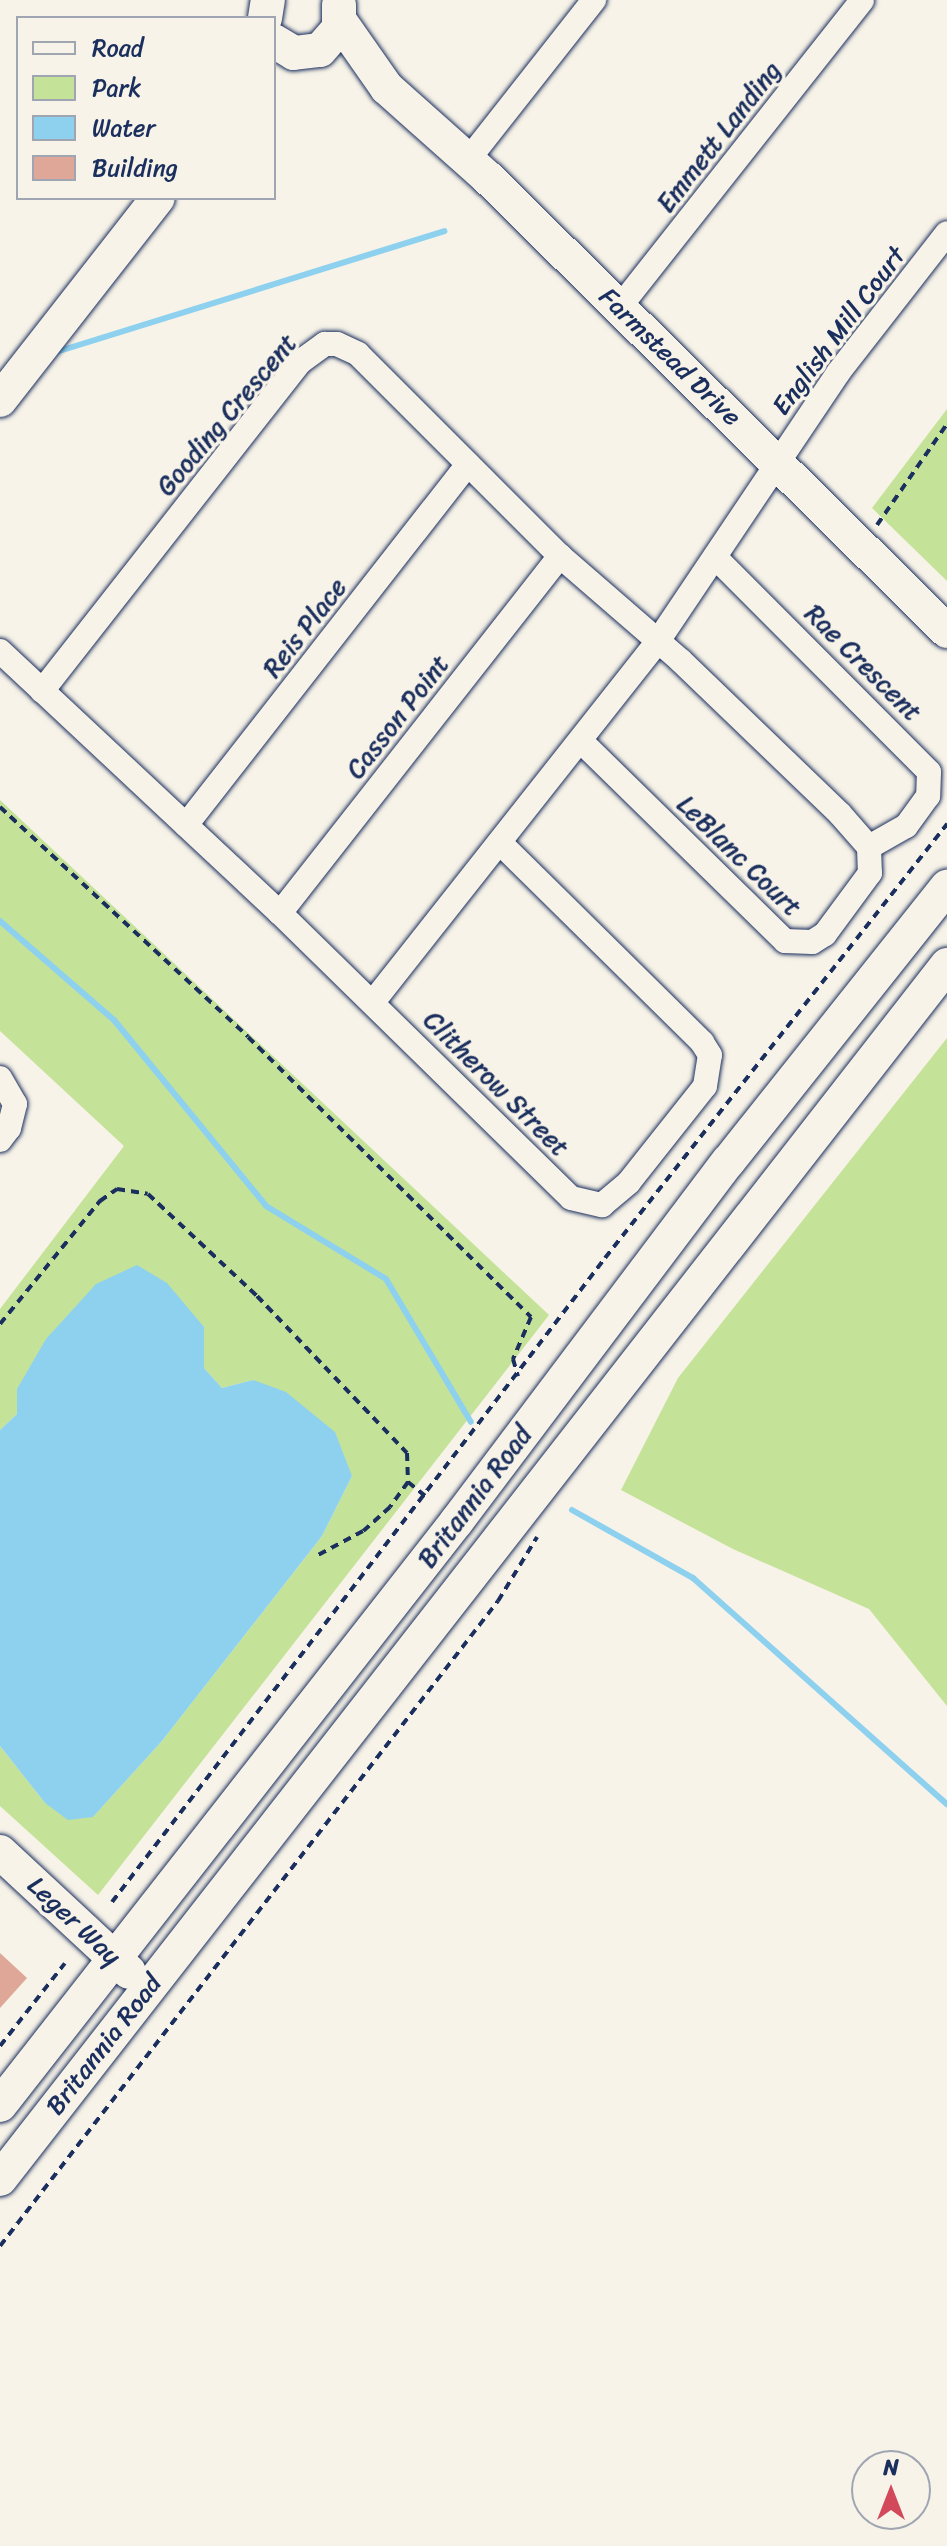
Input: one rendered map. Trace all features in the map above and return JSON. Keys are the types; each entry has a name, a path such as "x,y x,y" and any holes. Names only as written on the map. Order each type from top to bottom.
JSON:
{"main road":[{"name":"Farmstead Drive","path":"339,6 387,88 468,160 947,631"},
{"path":"290,54 331,41 339,6"},
{"name":"Farmstead Drive","path":"290,54 387,88"},
{"path":"0,400 156,200"},
{"name":"Britannia Road","path":"0,2105 457,1521 728,1162 947,887"},
{"name":"Britannia Road","path":"0,2179 947,965"},
{"name":"Leger Way","path":"0,1852 147,1989"}],"street":[{"path":"468,160 594,0"},
{"name":"Emmett Landing","path":"619,308 862,0"},
{"name":"English Mill Court","path":"373,1002 658,641 838,373 947,233"},
{"name":"Gooding Crescent","path":"42,691 312,350 337,344 358,354 560,556 658,641"},
{"name":"Reis Place","path":"186,825 468,464"},
{"name":"Casson Point","path":"280,913 560,556"},
{"name":"Rae Crescent","path":"715,557 929,772 928,796 906,826 869,847"},
{"path":"658,641 869,847"},
{"name":"Clitherow Street","path":"0,651 373,1002 571,1198 602,1205 639,1170 705,1086 711,1067 707,1048 500,843"},
{"name":"LeBlanc Court","path":"581,741 785,941 812,942 825,934 865,882 872,863 869,847"},
{"path":"0,1078 15,1104 9,1128 0,1140"}],"path":[{"path":"861,546 947,424"},
{"path":"0,807 248,1037 531,1317 513,1359 518,1376"},
{"path":"112,1902 947,824"},
{"path":"0,1324 100,1201 117,1189 148,1194 380,1420 407,1453 408,1482 363,1531 318,1555"},
{"path":"408,1482 425,1496"},
{"path":"0,2246 498,1601 540,1532"},
{"path":"0,2046 65,1963"}],"green space":[{"path":"947,409 947,581 872,508"},
{"path":"0,800 549,1315 98,1895 0,1806 0,1746 45,1803 93,1817 162,1741 322,1536 352,1476 253,1380 222,1388 204,1368 204,1327 18,1389 17,1414 0,1430 0,1309 124,1146 0,1031"},
{"path":"947,1038 947,1706 869,1609 733,1549 621,1490 678,1378"}],"water":[{"path":"137,1265 167,1283 204,1327 204,1368 222,1388 253,1380 286,1392 335,1432 352,1476 322,1536 162,1741 93,1817 68,1820 45,1803 0,1746 0,1430 17,1414 17,1389 46,1339 96,1284"}],"building":[{"path":"0,1953 27,1978 0,2008"}],"waterway":[{"path":"53,353 444,231"},
{"path":"0,921 114,1020 266,1206 386,1279 471,1422"},
{"path":"572,1510 693,1578 947,1804"}]}
